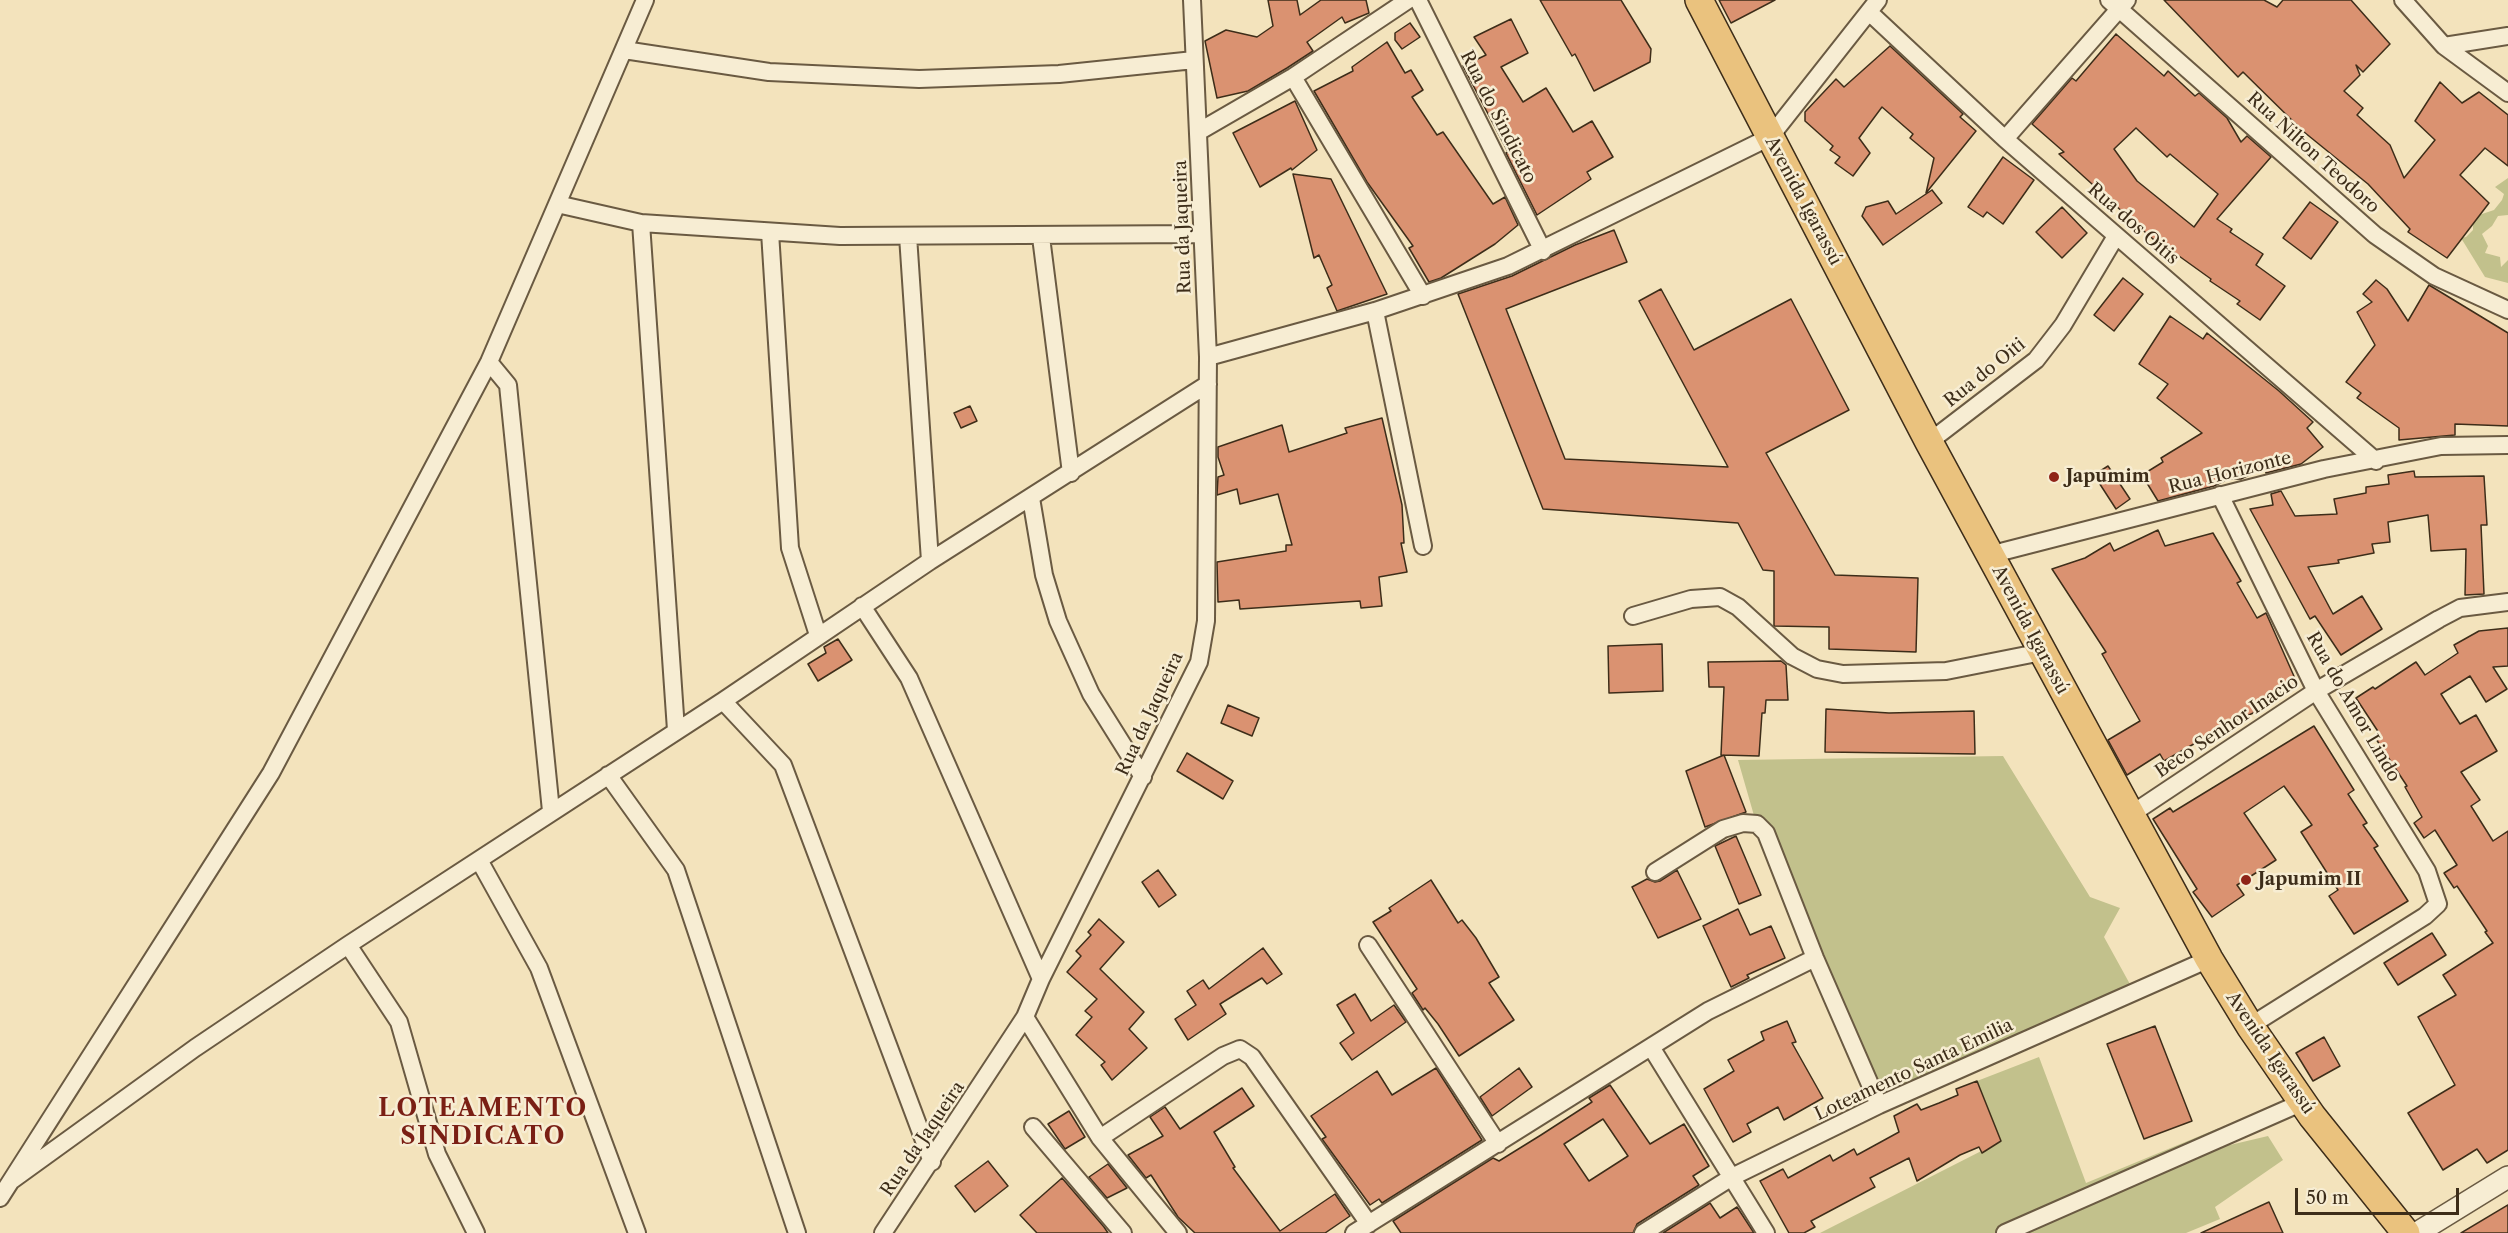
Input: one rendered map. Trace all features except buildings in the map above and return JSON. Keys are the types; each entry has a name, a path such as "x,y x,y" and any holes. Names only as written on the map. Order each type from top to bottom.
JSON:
{"main road":[{"name":"Avenida Igarassú","path":"1699,0 1989,555 2209,959 2250,1026 2303,1102 2406,1233"}],"street":[{"path":"0,1198 271,773 489,362 645,0"},
{"name":"Rua da Jaqueira","path":"883,1233 932,1162 1025,1017 1041,979 1199,662 1206,621 1208,357 1192,0"},
{"path":"1198,132 1293,77 1408,0"},
{"name":"Rua do Sindicato","path":"1418,0 1543,251"},
{"path":"2403,0 2444,46 2508,93"},
{"path":"2006,139 2118,3"},
{"name":"Rua Nilton Teodoro","path":"2118,3 2375,235 2434,276 2508,310"},
{"path":"1208,357 1423,296 1543,251 1770,137 1874,6"},
{"name":"Rua dos Oitis","path":"1874,6 2006,139 2376,461"},
{"path":"2444,46 2508,36"},
{"path":"624,50 769,72 908,79 1059,74 1194,60"},
{"path":"1293,77 1423,296"},
{"path":"557,204 640,223 770,232 1041,237 1203,234"},
{"path":"640,223 676,730"},
{"path":"770,232 790,548 818,635"},
{"path":"908,236 930,561"},
{"name":"Rua do Oiti","path":"1929,442 2036,360 2063,325 2116,236"},
{"path":"1041,237 1071,473"},
{"path":"1375,310 1423,546"},
{"path":"489,362 508,385 551,811"},
{"path":"11,1181 195,1048 348,945 723,701 930,561 1208,384"},
{"name":"Rua Horizonte","path":"1989,555 2324,469 2376,461 2441,446 2508,445"},
{"name":"Rua do Amor Lindo","path":"2220,495 2316,691 2427,871 2438,904 2425,916 2250,1026"},
{"path":"1030,498 1044,575 1058,621 1091,694 1143,777"},
{"path":"1633,616 1691,599 1720,597 1738,607 1792,656 1817,669 1843,674 1946,671 2042,652"},
{"name":"Beco Senhor Inacio","path":"2130,815 2316,691 2460,608 2508,602"},
{"path":"862,606 909,678 1041,979"},
{"path":"723,701 783,765 932,1162"},
{"path":"608,775 676,870 797,1233"},
{"path":"1654,872 1723,829 1743,823 1757,824 1766,833 1815,957 1880,1105"},
{"path":"479,860 539,968 637,1233"},
{"path":"348,945 399,1022 437,1154 476,1233"},
{"path":"1368,945 1498,1144"},
{"path":"1354,1233 1708,1011 1815,957"},
{"name":"Loteamento Santa Emilia","path":"1643,1233 1732,1178 1880,1105 2209,959"},
{"path":"1025,1017 1100,1138 1178,1233"},
{"path":"1652,1047 1766,1233"},
{"path":"1100,1138 1223,1056 1240,1049 1252,1057 1369,1224"},
{"path":"2005,1233 2303,1102"},
{"path":"1034,1127 1123,1233"},
{"path":"2417,1233 2508,1177"}],"shaded area":[{"path":"2508,178 2508,215 2498,216 2492,226 2482,234 2488,246 2485,253 2500,257 2501,267 2508,260 2508,283 2485,277 2461,238 2466,237 2473,230 2473,223 2479,215 2494,210 2502,200 2504,194 2495,187"},
{"path":"2003,756 2090,897 2120,908 2104,937 2131,986 1880,1095 1755,819 1738,760"},
{"path":"2039,1057 2086,1183 2219,1128 2230,1145 2268,1136 2283,1160 2215,1207 2220,1219 2186,1233 1820,1233 2001,1141 1977,1081"}],"place":[{"name":"Japumim","path":"2054,477"},
{"name":"Japumim II","path":"2246,880"}],"district":[{"name":"LOTEAMENTO SINDICATO","path":"483,1123"}]}
